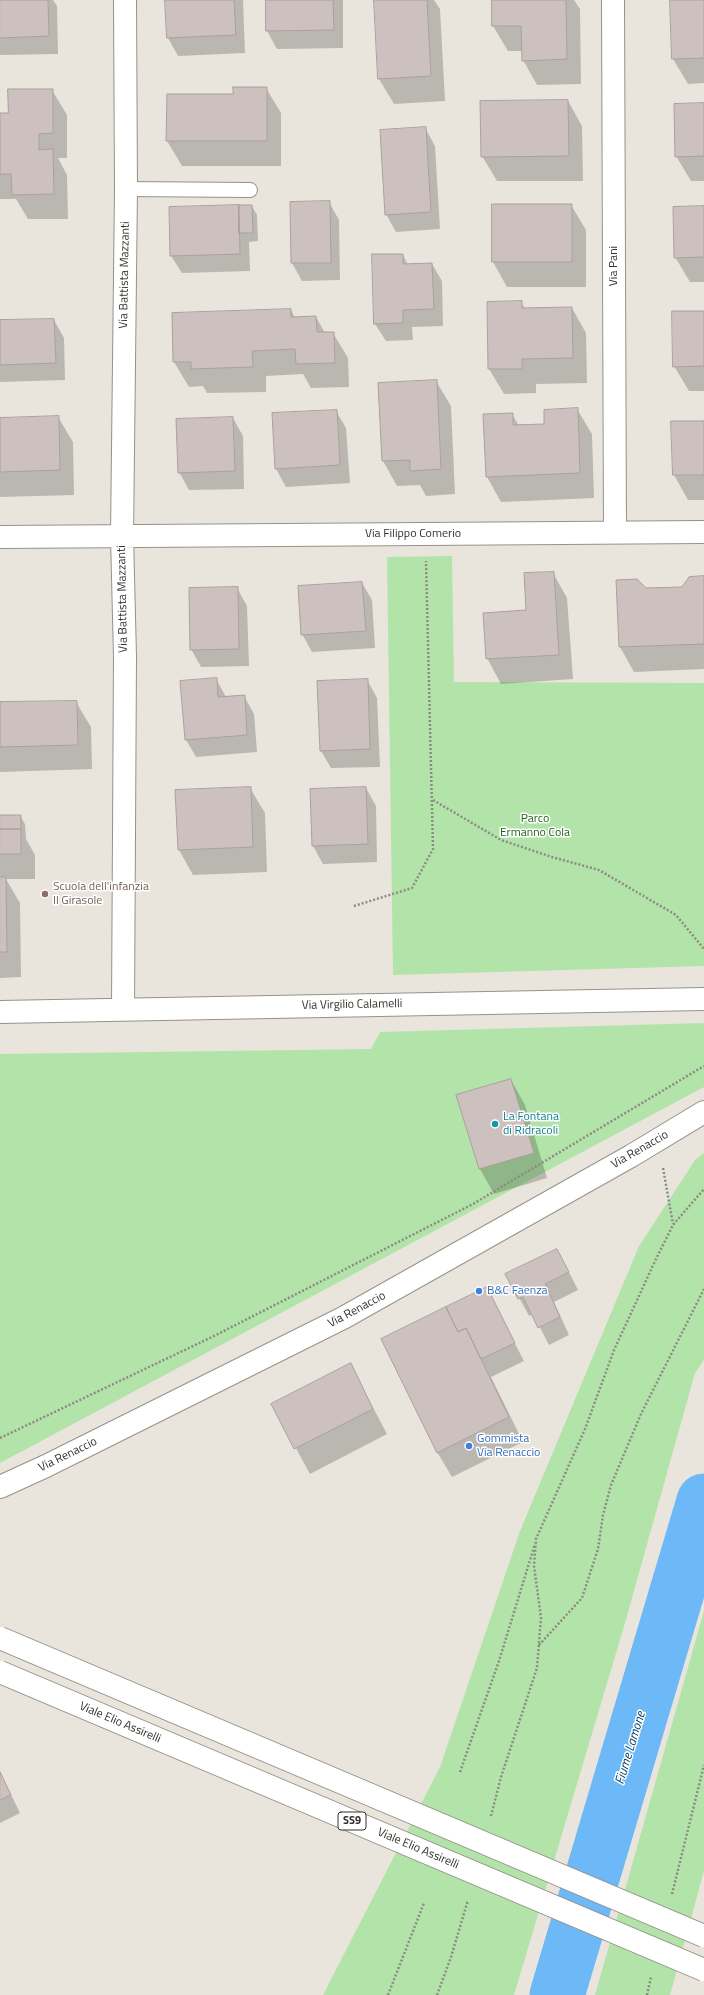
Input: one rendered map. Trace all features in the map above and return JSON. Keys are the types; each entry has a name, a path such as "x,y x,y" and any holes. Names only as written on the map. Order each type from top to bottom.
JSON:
{"street":[{"name":"Via Battista Mazzanti","path":"123,1009 124,656 122,536 126,189 125,0"},
{"name":"Via Pani","path":"613,0 615,532"},
{"name":"Via Filippo Comerio","path":"0,537 704,532"},
{"name":"Via Virgilio Calamelli","path":"0,1012 704,999"},
{"name":"Via Renaccio","path":"0,1487 46,1466 344,1318 658,1140 704,1112"},
{"name":"SS9","path":"0,1638 704,1936"},
{"name":"Viale Elio Assirelli","path":"0,1672 704,1970"}],"lane":[{"path":"126,189 250,190"}],"path":[{"path":"354,906 412,888 433,849 426,534"},
{"path":"432,800 502,840 552,857 599,870 676,915 704,949"},
{"path":"0,1438 212,1337 473,1204 704,1066"},
{"path":"658,1140 673,1225"},
{"path":"460,1772 499,1661 536,1539 585,1430 614,1350 673,1225 704,1189"},
{"path":"539,1646 582,1598 598,1549 603,1515 611,1485 641,1414 704,1289"},
{"path":"489,1823 501,1777 537,1668 541,1618 534,1566 536,1539"},
{"path":"671,1898 704,1765"},
{"path":"437,1995 451,1957 469,1898"},
{"path":"388,1995 424,1903"},
{"path":"647,1995 652,1973"}],"green space":[{"name":"Parco Ermanno Cola","path":"452,556 454,682 704,683 704,966 393,975 387,557"},
{"path":"704,1023 704,1087 0,1463 0,1054 371,1049 380,1032"},
{"path":"704,1153 704,1360 695,1373 625,1623 514,1995 323,1995 440,1767 520,1531 639,1246 695,1160"},
{"path":"704,1611 704,1871 670,1995 595,1995"}],"building":[{"path":"0,0 48,0 49,36 0,38"},
{"path":"165,0 234,0 236,35 167,38"},
{"path":"266,0 333,0 334,30 266,31"},
{"path":"374,0 427,0 431,76 378,79"},
{"path":"492,0 566,0 567,59 522,61 521,26 492,26"},
{"path":"670,0 704,0 704,58 672,59"},
{"path":"233,87 267,87 267,141 166,141 167,94 233,94"},
{"path":"8,89 53,89 53,133 39,134 39,150 53,149 54,194 12,195 11,174 0,174 0,113 8,113"},
{"path":"568,100 569,156 481,157 480,101"},
{"path":"704,103 704,156 675,157 674,104"},
{"path":"426,127 431,212 385,215 380,130"},
{"path":"330,201 331,263 291,263 290,202"},
{"path":"492,204 572,204 572,262 492,262"},
{"path":"239,205 252,205 253,233 239,233"},
{"path":"239,205 240,254 170,256 169,207"},
{"path":"704,206 704,257 674,258 673,207"},
{"path":"372,254 403,254 403,264 432,263 434,309 403,310 403,323 374,324"},
{"path":"522,301 522,308 572,307 573,358 522,359 522,369 488,369 487,302"},
{"path":"291,309 291,317 316,316 317,332 334,332 335,363 296,364 295,349 252,351 253,367 191,369 191,362 173,362 172,313"},
{"path":"672,311 704,311 704,366 673,367"},
{"path":"54,319 56,363 0,365 0,320"},
{"path":"437,380 441,469 410,471 410,460 382,461 378,383"},
{"path":"578,408 580,473 486,477 483,414 513,413 513,425 544,424 544,410"},
{"path":"337,410 340,465 275,469 272,413"},
{"path":"59,416 60,470 0,472 0,418"},
{"path":"233,417 235,471 178,473 176,419"},
{"path":"671,421 704,421 704,475 673,475"},
{"path":"554,572 559,655 486,659 483,613 526,610 524,573"},
{"path":"704,576 704,644 619,647 616,580 637,579 646,588 682,587 689,577"},
{"path":"362,582 366,631 301,635 298,586"},
{"path":"238,587 239,649 190,650 189,588"},
{"path":"217,678 218,697 245,695 247,735 185,740 180,681"},
{"path":"368,679 370,749 320,751 317,681"},
{"path":"77,701 78,745 0,747 0,702"},
{"path":"251,787 253,847 178,850 175,790"},
{"path":"366,787 368,844 312,846 310,789"},
{"path":"0,815 21,815 21,829 0,829"},
{"path":"0,829 21,829 21,854 0,854"},
{"path":"0,877 6,877 7,952 0,952"},
{"name":"La Fontana di Ridracoli","path":"511,1079 534,1153 479,1169 456,1095"},
{"path":"557,1249 569,1272 545,1284 560,1317 538,1328 523,1297 518,1299 505,1274"},
{"path":"487,1287 515,1343 481,1359 466,1328 458,1332 446,1307"},
{"path":"446,1307 458,1332 466,1328 509,1417 437,1453 381,1339"},
{"path":"351,1363 373,1409 294,1449 271,1404"},
{"path":"0,1772 11,1795 0,1800"}],"waterway":[{"name":"Fiume Lamone","path":"557,1995 704,1501"}],"place":[{"name":"Scuola dell'infanzia Il Girasole","path":"45,894"},
{"name":"La Fontana di Ridracoli","path":"495,1124"},
{"name":"B&C Faenza","path":"479,1291"},
{"name":"Gommista Via Renaccio","path":"469,1446"}]}
